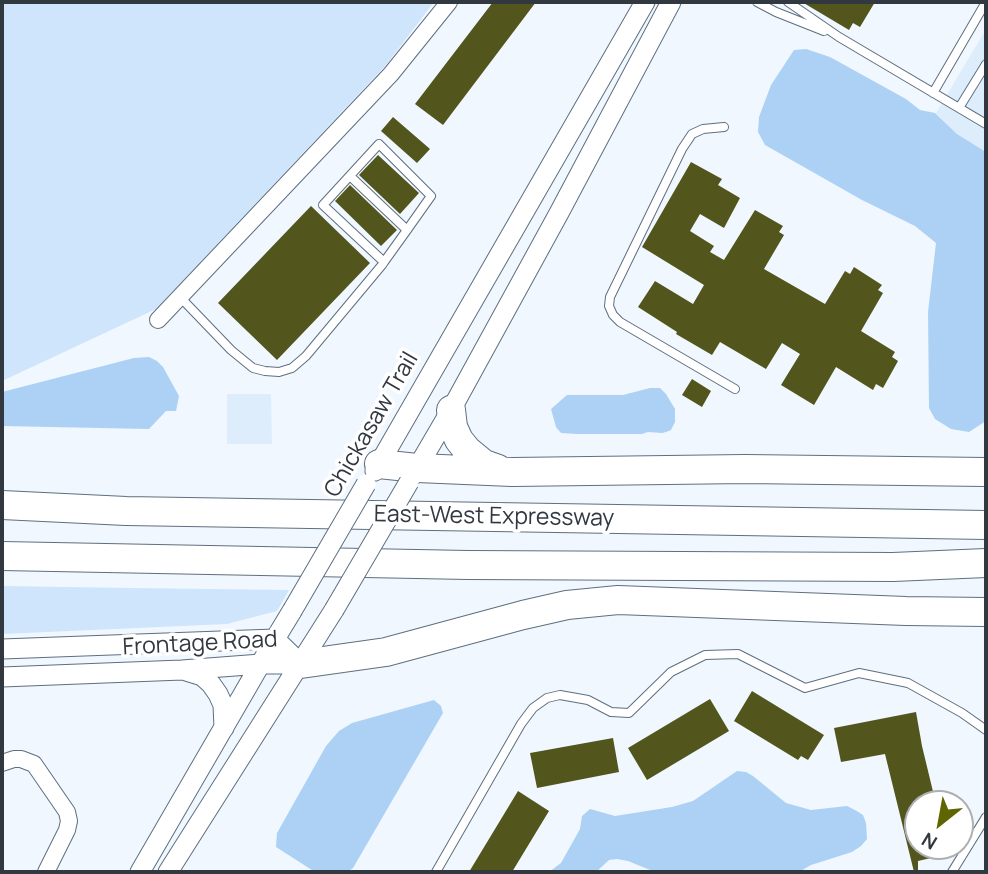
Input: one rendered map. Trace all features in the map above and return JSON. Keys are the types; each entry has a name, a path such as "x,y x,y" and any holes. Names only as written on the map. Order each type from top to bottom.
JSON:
{"highway":[{"path":"451,410 453,427 467,450 484,464 504,472"},
{"path":"373,474 745,469 986,472"},
{"name":"East-West Expressway","path":"2,505 125,511 986,525"},
{"name":"East-West Expressway","path":"2,555 468,565 894,567 983,564"},
{"path":"301,664 386,652 566,605 618,600 986,612"}],"street":[{"path":"158,320 391,74 449,2"},
{"name":"Chickasaw Trail","path":"140,872 645,2"},
{"path":"167,872 301,664 451,410 671,2"},
{"name":"Frontage Road","path":"2,649 275,639 301,664"},
{"name":"Frontage Road","path":"2,677 301,664"},
{"path":"182,670 202,676 211,684 223,705 224,728"},
{"path":"2,763 21,759 34,764 67,811 67,830 46,872"}],"lane":[{"path":"757,2 775,12 839,37"},
{"path":"788,2 839,37 986,124"},
{"path":"933,93 986,2"},
{"path":"959,108 986,64"},
{"path":"724,127 703,129 692,134 682,149 610,297 609,306 620,322 735,389"},
{"path":"180,297 231,350 253,368 279,372 292,369 306,356 384,262 431,196 379,144 323,205 384,262"},
{"path":"350,176 407,230"},
{"path":"436,872 533,708 547,698 560,695 588,700 611,712 629,713 671,672 705,655 738,654 805,688 859,673 908,683 962,713 986,730"},
{"path":"952,872 986,817"}],"shaded area":[{"path":"2,2 434,2 386,65 156,309 2,381"},
{"path":"986,29 986,152 957,134 936,113"},
{"path":"806,49 830,57 906,99 920,110 935,113 957,134 986,152 986,421 969,432 951,429 935,419 929,408 928,312 936,243 915,226 862,200 765,145 758,132 759,117 771,85 794,50"},
{"path":"149,357 163,367 179,396 176,411 166,411 149,429 2,426 2,392 134,358"},
{"path":"660,388 675,409 675,422 671,430 642,434 577,434 561,433 556,427 551,409 567,395 623,395"},
{"path":"227,394 271,394 272,444 227,444"},
{"path":"2,586 289,590 277,611 227,624 2,634"},
{"path":"434,700 441,706 443,713 353,868 347,872 315,872 276,847 277,833 326,746 339,731 352,723"},
{"path":"737,771 753,776 786,803 811,810 847,806 855,810 863,815 867,839 852,852 811,865 799,872 655,872 617,859 609,860 596,872 549,872 561,863 580,829 582,816 590,809 615,816 672,807 693,801"}],"building":[{"path":"493,2 536,2 443,125 415,104"},
{"path":"802,2 875,2 860,27 853,23 849,30"},
{"path":"393,117 430,149 417,163 381,131"},
{"path":"378,155 419,193 400,214 359,175"},
{"path":"691,162 722,179 718,185 740,198 724,228 700,214 690,231 714,246 710,252 724,260 755,210 783,226 779,232 784,235 764,269 825,304 845,271 850,274 854,267 882,285 878,290 883,293 861,331 895,352 892,357 898,361 883,388 876,384 873,390 836,367 814,405 781,385 800,354 782,343 766,369 720,342 712,355 638,307 655,281 693,304 704,285 642,247"},
{"path":"350,185 397,230 381,246 335,201"},
{"path":"311,206 370,263 277,360 218,303"},
{"path":"692,379 711,391 702,407 682,395"},
{"path":"752,691 824,735 808,760 801,756 798,760 734,721"},
{"path":"710,699 729,731 647,780 628,748"},
{"path":"916,712 933,790 904,790 904,831 885,754 841,762 834,728"},
{"path":"613,738 619,772 537,788 530,753"},
{"path":"518,791 549,811 512,872 469,872"},
{"path":"911,860 922,860 918,861 918,872 914,872"}]}
